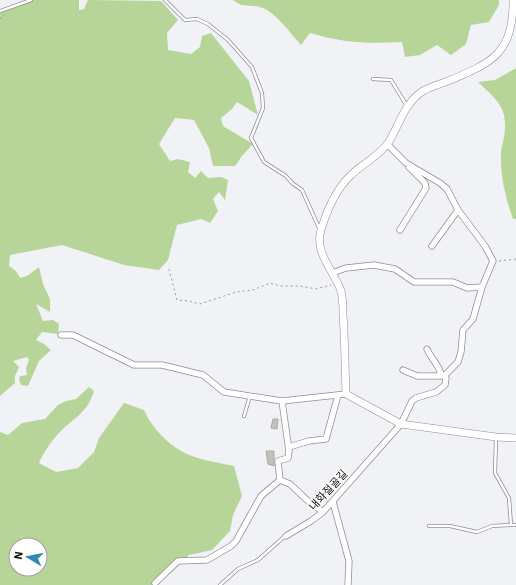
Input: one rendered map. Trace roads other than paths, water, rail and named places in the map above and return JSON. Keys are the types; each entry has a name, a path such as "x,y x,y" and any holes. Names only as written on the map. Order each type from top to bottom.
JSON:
{"street":[{"path":"346,394 345,335 342,293 319,243 320,231 331,204 340,187 351,175 387,144 407,107 423,91 483,67 498,53 509,36 513,16 513,0"},
{"path":"387,144 426,186 400,230"},
{"path":"404,370 417,376 443,375 458,362 461,352 463,330 473,318 482,287 493,261 485,246 458,210 444,186 406,163"},
{"path":"432,246 458,210"},
{"path":"332,273 346,268 374,265 395,269 410,282 453,282 467,288 482,287"},
{"path":"61,335 73,335 134,365 162,366 203,375 224,392 282,401 346,394 401,424 496,437 516,438"},
{"path":"427,349 430,356 439,366 443,375"},
{"name":"내화절골길","path":"286,536 312,522 324,512 401,424 412,401 440,389 445,385 446,378 443,375"},
{"path":"289,447 309,441 326,439 338,395"},
{"path":"280,480 278,461 288,458 289,447 282,401"},
{"path":"280,480 290,484 308,502 324,512"},
{"path":"155,583 178,562 188,560 204,562 231,546 236,540 261,496 280,480"},
{"path":"333,502 349,561 348,585"}],"lane":[{"path":"0,11 31,0"},
{"path":"165,0 186,20 197,19 208,24 228,40 252,67 262,93 263,108 251,138 264,162 286,176 292,183 302,190 320,231"},
{"path":"373,79 391,80 407,107"},
{"path":"244,416 251,396"},
{"path":"496,437 495,473 509,498 512,525"},
{"path":"429,526 450,526 477,532 492,526 516,525"},
{"name":"내화절골길","path":"220,585 238,569 258,560 286,536"}]}
